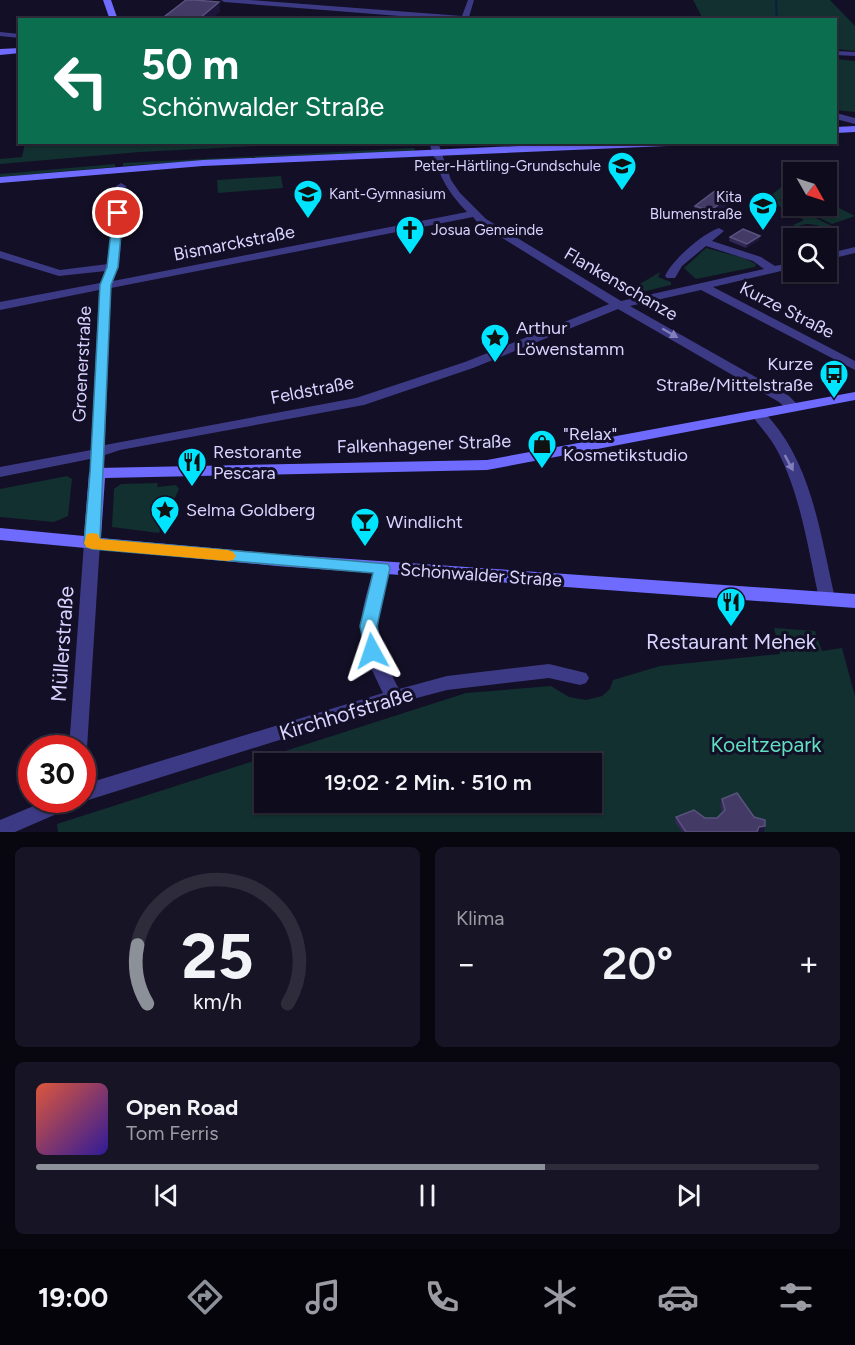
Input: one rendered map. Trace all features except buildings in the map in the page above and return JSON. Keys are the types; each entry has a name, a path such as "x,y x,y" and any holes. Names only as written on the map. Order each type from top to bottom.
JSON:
{"street":[{"path":"107,0 113,18"},
{"path":"224,0 314,3 465,18 471,0"},
{"path":"0,34 18,38"},
{"path":"0,39 18,38"},
{"path":"0,52 18,50"},
{"path":"837,52 855,54"},
{"path":"837,116 855,121"},
{"path":"837,130 855,129"},
{"path":"837,137 855,136"},
{"path":"0,180 467,144"},
{"path":"0,171 201,155 588,144"},
{"name":"Flankenschanze","path":"434,147 446,180 456,195 474,214 490,226 619,305 784,399 793,407"},
{"name":"Groenerstraße","path":"97,473 105,285 113,267 121,186"},
{"name":"Bismarckstraße","path":"0,306 474,214"},
{"path":"672,276 673,270 680,262 719,231"},
{"path":"706,243 757,260 773,270"},
{"path":"837,254 855,250"},
{"path":"0,254 59,273 113,267"},
{"name":"Feldstraße","path":"0,472 97,453 118,446 367,399 469,365 619,305 783,268"},
{"path":"59,273 63,294"},
{"name":"Kurze Straße","path":"702,286 855,366"},
{"name":"Falkenhagener Straße","path":"97,473 487,465 855,396"},
{"path":"758,414 768,423 800,484 826,598"},
{"path":"92,543 97,473"},
{"name":"Schönwalder Straße","path":"0,534 382,568 826,598 855,602"},
{"name":"Müllerstraße","path":"79,735 92,543"},
{"path":"382,568 371,609 369,639 372,651 394,697"},
{"name":"Kirchhofstraße","path":"96,790 394,697 478,678 547,671 580,678"},
{"path":"0,829 38,813"}],"green space":[{"path":"693,0 830,0 855,26 855,51 837,49 837,18 702,18"},
{"path":"837,59 855,61 855,112 837,110"},
{"path":"25,144 296,144 140,152 0,164 0,159 22,157"},
{"path":"414,148 415,151 242,158 123,166 123,163"},
{"path":"115,164 115,167 0,177 0,174"},
{"path":"281,176 283,188 218,193 217,180"},
{"path":"783,185 783,198 779,200 783,202 783,208 767,199"},
{"path":"837,207 855,216 832,224 816,216 837,216"},
{"path":"797,216 812,216 832,226 804,224 799,226 803,228 799,228 793,225 804,220"},
{"path":"706,248 744,258 756,264 755,267 696,279 684,268"},
{"path":"660,272 658,277 671,282 671,285 633,294 625,293"},
{"path":"67,476 72,479 68,516 54,522 0,517 0,489"},
{"path":"158,483 157,487 176,485 179,489 159,533 112,527 114,489 121,484"},
{"name":"Koeltzepark","path":"774,628 815,631 822,651 842,648 855,696 855,832 58,832 57,824 254,761 254,813 602,813 602,753 279,753 466,693 551,686 569,697 586,700 602,696 610,689 613,680 660,666 780,654"}],"waterway":[{"path":"776,0 777,18"}],"slow traffic":[{"path":"92,538 92,543 228,556"}],"place":[{"name":"Peter-Härtling-Grundschule","path":"622,192"},
{"name":"Kant-Gymnasium","path":"308,220"},
{"name":"Kita Blumenstraße","path":"763,232"},
{"name":"Josua Gemeinde","path":"410,256"},
{"name":"Arthur Löwenstamm","path":"495,364"},
{"name":"Kurze Straße/Mittelstraße","path":"834,400"},
{"name":"\"Relax\" Kosmetikstudio","path":"542,470"},
{"name":"Restorante Pescara","path":"192,488"},
{"name":"Selma Goldberg","path":"165,536"},
{"name":"Windlicht","path":"365,548"},
{"name":"Restaurant Mehek","path":"731,628"}],"route":[{"path":"118,213 113,267 105,285 92,543 382,568 371,609 369,639 372,651"}]}
